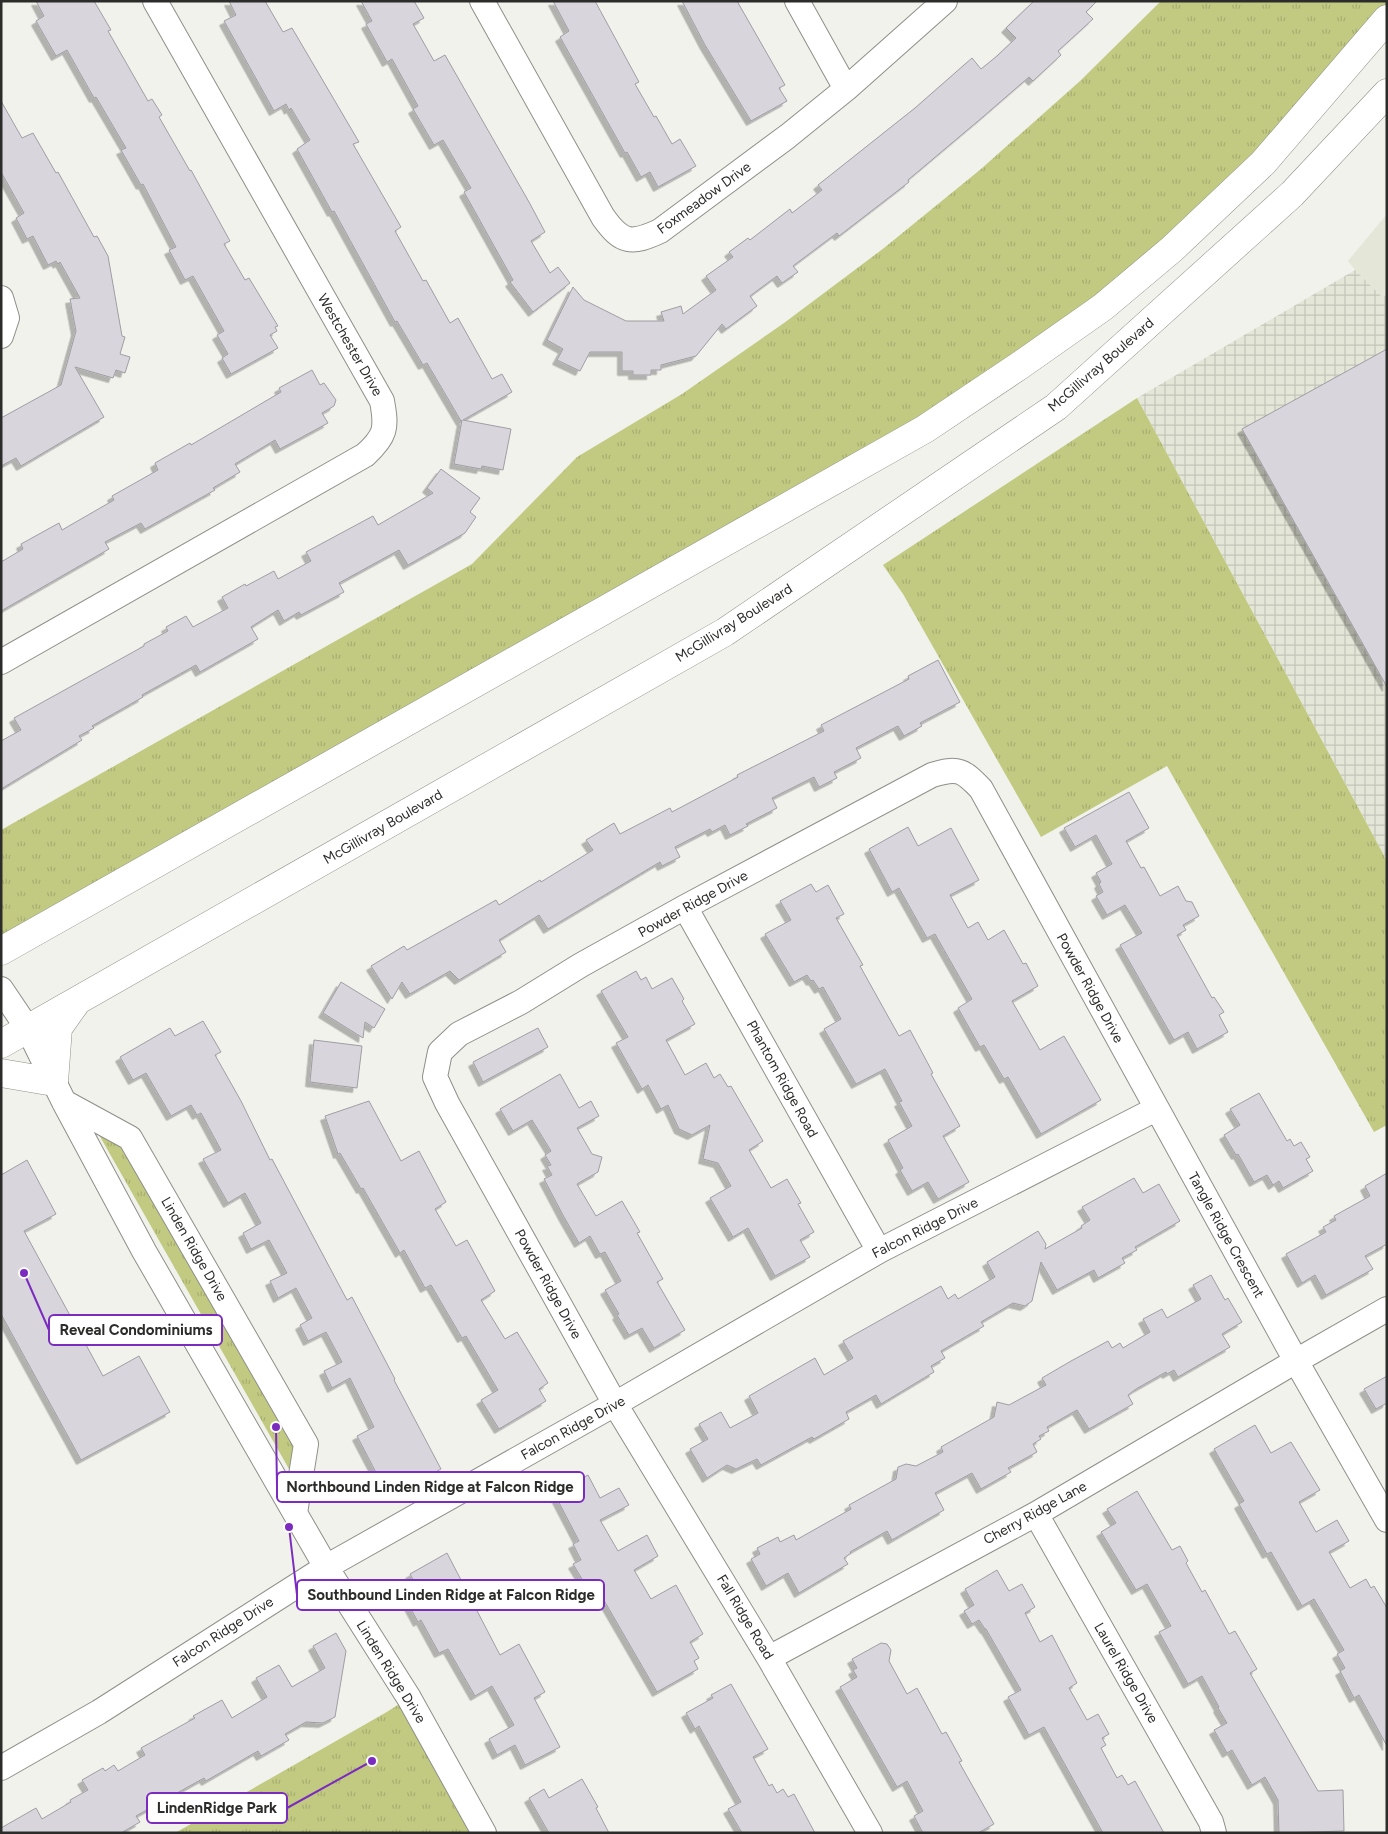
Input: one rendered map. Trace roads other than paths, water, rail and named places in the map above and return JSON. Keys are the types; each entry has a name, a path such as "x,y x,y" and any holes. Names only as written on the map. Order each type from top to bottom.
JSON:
{"main road":[{"path":"1,951 892,448 925,429 1019,366 1103,307 1179,242 1262,162 1387,18"},
{"name":"McGillivray Boulevard","path":"1,1044 726,632 1056,408 1292,194 1387,93"},
{"path":"1,1073 59,1092 58,1028 78,1000"}],"street":[{"name":"Westchester Drive","path":"1,662 366,455 378,443 385,431 382,401 155,1"},
{"name":"Foxmeadow Drive","path":"482,1 603,218 614,232 627,239 643,239 660,231 788,136 846,89 945,1"},
{"path":"797,1 846,89"},
{"path":"1,298 7,318 1,336"},
{"name":"Powder Ridge Drive","path":"615,1404 435,1078 440,1052 459,1034 521,1002 581,965 685,907 932,775 949,770 967,774 981,789 1156,1109"},
{"name":"Phantom Ridge Road","path":"685,907 879,1251"},
{"name":"Linden Ridge Drive","path":"1,989 28,1029 59,1092 144,1251 326,1567 409,1698 484,1833"},
{"name":"Linden Ridge Drive","path":"59,1092 130,1138 306,1444 295,1513"},
{"name":"Falcon Ridge Drive","path":"1,1768 100,1712 326,1567 615,1404 879,1251 1156,1109"},
{"name":"Tangle Ridge Crescent","path":"1156,1109 1387,1520"},
{"path":"1296,1360 1387,1309"},
{"name":"Cherry Ridge Lane","path":"769,1658 1036,1514 1296,1360"},
{"name":"Fall Ridge Road","path":"615,1404 769,1658 870,1833"},
{"name":"Laurel Ridge Drive","path":"1036,1514 1211,1822 1214,1833"}],"place":[{"name":"Reveal Condominiums","path":"24,1273"},
{"name":"Northbound Linden Ridge at Falcon Ridge","path":"276,1427"},
{"name":"Southbound Linden Ridge at Falcon Ridge","path":"289,1527"},
{"name":"LindenRidge Park","path":"372,1761"}]}
